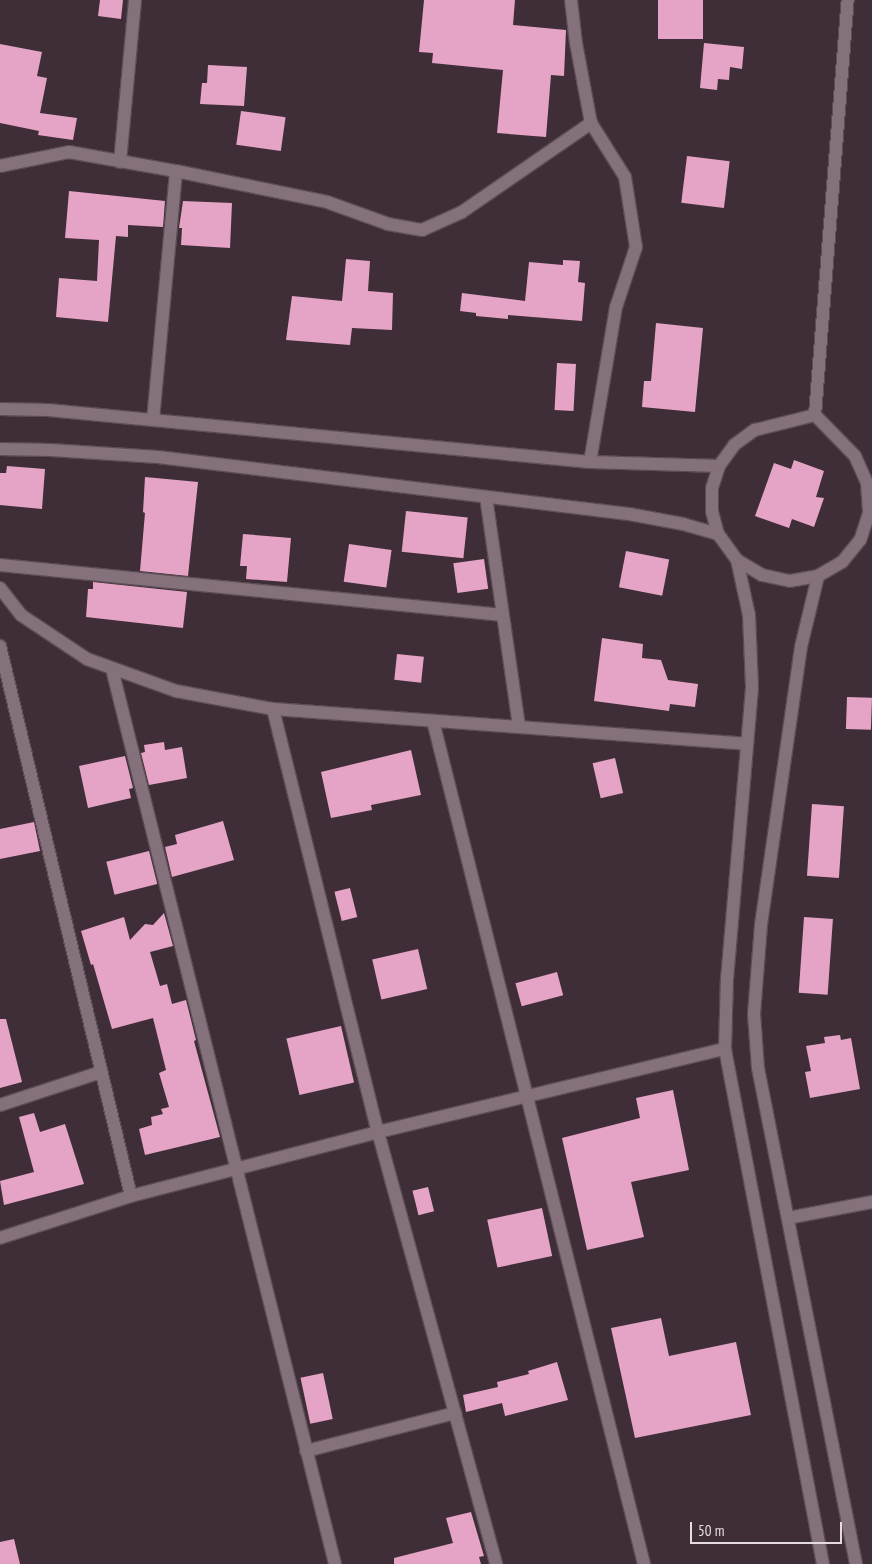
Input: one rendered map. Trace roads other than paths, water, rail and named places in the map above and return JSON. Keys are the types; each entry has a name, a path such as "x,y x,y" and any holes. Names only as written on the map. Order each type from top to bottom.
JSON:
{"street":[{"path":"120,162 135,0"},
{"path":"571,0 576,43 590,123 625,177 636,247 616,307 590,462"},
{"path":"815,416 755,430 734,445 719,466 712,488 712,512 718,534 737,560 762,576 790,581 818,576 842,562 860,540 870,514 867,483 855,456 815,416 848,0"},
{"path":"0,166 69,152 176,171 327,202 388,224 422,230 462,212 590,123"},
{"path":"153,420 176,171"},
{"path":"0,409 48,410 590,462 719,466"},
{"path":"0,450 51,450 158,458 629,514 683,524 718,534"},
{"path":"486,497 519,727"},
{"path":"737,560 749,615 752,688 727,977 725,1049 823,1564"},
{"path":"0,565 503,615"},
{"path":"818,576 801,647 761,925 754,1014 758,1068 856,1564"},
{"path":"0,588 21,615 87,660 176,691 273,709 747,744"},
{"path":"0,646 5,689 102,1072 131,1196"},
{"path":"112,669 334,1564"},
{"path":"273,709 378,1132 496,1564"},
{"path":"433,721 644,1564"},
{"path":"0,1238 131,1196 378,1132 725,1049"},
{"path":"0,1105 102,1072"},
{"path":"788,1218 872,1202"},
{"path":"306,1451 455,1413"}]}
